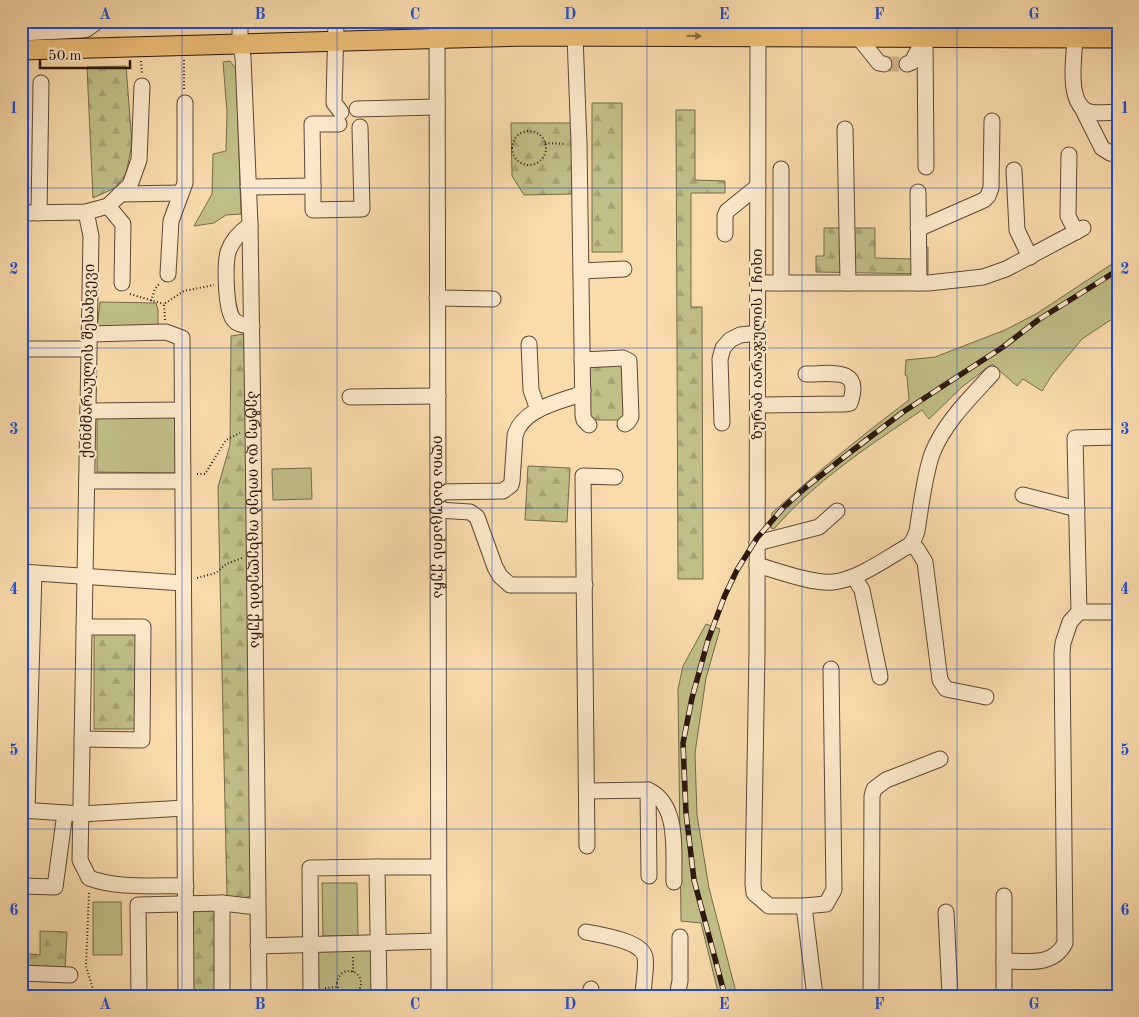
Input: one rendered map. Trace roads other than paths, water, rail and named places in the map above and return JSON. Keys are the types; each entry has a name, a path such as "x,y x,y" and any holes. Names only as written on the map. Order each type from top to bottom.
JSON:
{"main road":[{"path":"21,50 335,40 437,30 527,28 754,29 859,38 925,38 1068,33 1118,38"}],"street":[{"path":"21,33 82,30 87,29 98,21"},
{"name":"პეტრე და იოსებ ოცხელების ქუჩა","path":"240,21 240,44 244,57 250,225 254,427 259,996"},
{"path":"336,21 334,103 347,132 354,132 360,127"},
{"path":"575,28 579,144 583,415 584,420 589,425"},
{"name":"ზურაბ იარაჯულის I ჩიხი","path":"754,29 758,186 758,405 757,650 753,884 754,893 769,906 826,904 834,890 831,669"},
{"name":"ილია ბაბუცაძის ქუჩა","path":"437,30 438,996"},
{"path":"1068,33 1073,89 1078,103 1102,148 1110,153 1118,154"},
{"path":"859,38 879,63 884,64"},
{"path":"907,64 912,62 925,38"},
{"path":"925,38 926,167"},
{"path":"39,213 41,83"},
{"path":"21,213 86,212 108,206 130,185 139,160 142,86"},
{"path":"168,274 171,221 185,183 185,103"},
{"path":"357,109 363,119 360,127 362,209 313,210 312,124 340,118 347,108 437,107"},
{"path":"1082,108 1089,112 1118,112"},
{"path":"918,229 984,200 988,196 991,188 992,121"},
{"path":"845,129 848,283"},
{"path":"758,283 924,283 983,277 1006,269 1079,230 1068,216 1069,155"},
{"path":"780,283 781,169"},
{"path":"1014,170 1017,230 1030,257"},
{"path":"248,187 313,186"},
{"path":"725,234 725,216 727,211 758,186"},
{"path":"918,192 918,229 924,283"},
{"path":"120,194 181,193"},
{"path":"108,206 123,224 122,283"},
{"name":"ქინძმარაულის შესახვევი","path":"86,212 91,236 80,860 89,878 103,884 186,886"},
{"path":"250,225 236,236 228,252 227,284 228,311 233,320 239,324 252,326"},
{"path":"581,270 624,269"},
{"path":"437,298 493,299"},
{"path":"21,349 166,332 182,338 186,996"},
{"path":"722,423 720,359 723,348 730,340 740,335 758,333"},
{"path":"529,344 531,390 538,410"},
{"path":"582,360 623,358 628,361 631,417 625,424"},
{"path":"758,405 844,404 850,402 852,381 849,376 843,374 806,374"},
{"path":"757,565 822,582 842,581 854,577 910,545 917,531 932,455 939,439 966,403 992,374"},
{"path":"438,492 503,491 510,485 517,431 538,410 575,396 583,390"},
{"path":"350,397 438,396"},
{"path":"88,411 182,410"},
{"path":"1080,612 1075,438 1118,437"},
{"path":"587,846 583,476 615,476"},
{"path":"87,481 182,478"},
{"path":"1024,495 1077,509"},
{"path":"438,510 470,512 477,517 494,567 510,585 584,585"},
{"path":"757,543 818,528 837,511"},
{"path":"910,545 917,550 925,562 940,680 943,686 946,689 986,696"},
{"path":"183,583 28,573 24,802 64,813 81,814 185,808"},
{"path":"854,577 862,590 880,677"},
{"path":"1004,961 1044,961 1054,958 1065,944 1063,643 1070,622 1080,612 1118,612"},
{"path":"82,740 142,740 144,627 84,626"},
{"path":"871,996 872,796 874,789 886,780 940,759"},
{"path":"587,791 648,790 662,799 672,822 674,882"},
{"path":"648,790 649,876"},
{"path":"23,886 55,888 64,813"},
{"path":"377,867 379,996"},
{"path":"311,996 310,868 438,867"},
{"path":"1004,896 1004,996"},
{"path":"138,996 138,905 222,903 257,907"},
{"path":"222,903 222,996"},
{"path":"804,906 815,996"},
{"path":"946,912 950,996"},
{"path":"586,932 629,942 640,948 645,956 642,996"},
{"path":"677,996 680,982 680,937"},
{"path":"258,946 438,941"},
{"path":"21,973 70,975"}],"tunnel":[{"path":"884,64 907,64"}],"railway":[{"path":"725,996 694,880 686,813 683,743 692,698 708,640 725,595 737,570 757,538 784,507 844,457 903,412 1003,347 1038,320 1118,270"}]}
